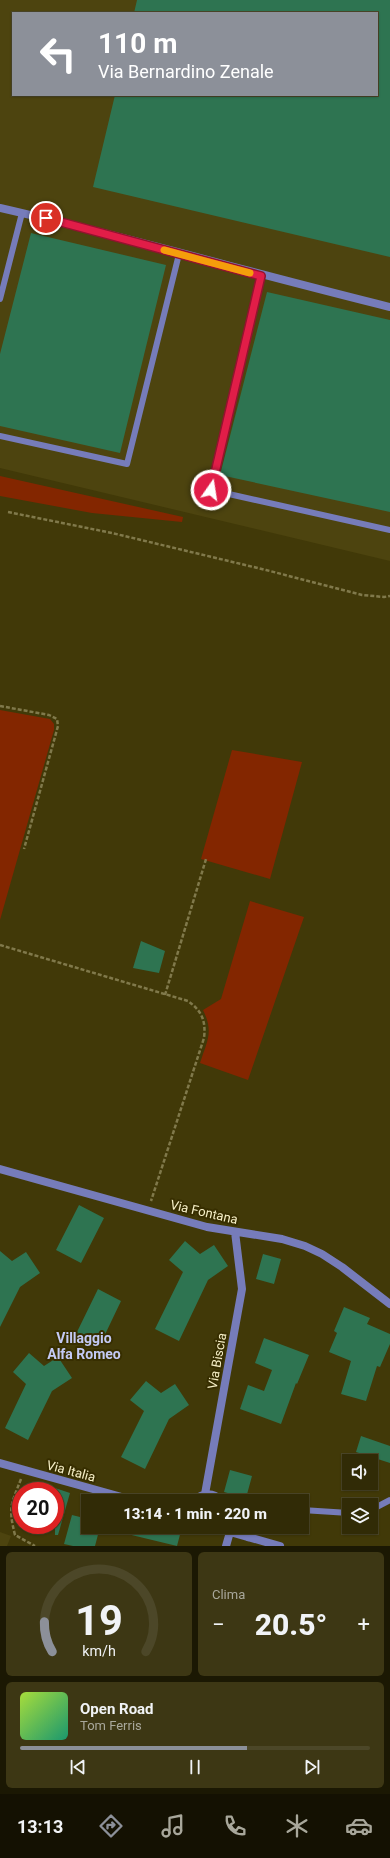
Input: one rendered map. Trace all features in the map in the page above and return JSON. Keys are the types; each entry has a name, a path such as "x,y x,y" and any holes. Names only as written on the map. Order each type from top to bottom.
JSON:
{"street":[{"path":"0,208 261,276 390,307"},
{"name":"Via Fontana","path":"0,1169 207,1227 282,1239 305,1246 322,1254 342,1267 390,1304"},
{"name":"Via Biscia","path":"205,1494 242,1289 236,1232"},
{"name":"Via Italia","path":"0,1464 111,1494"},
{"path":"226,1546 228,1534"},
{"path":"238,1534 280,1546"}],"lane":[{"path":"0,298 22,213"},
{"path":"0,436 127,464 179,254"},
{"path":"261,276 211,490 390,530"},
{"path":"378,1506 390,1500"},
{"path":"309,1510 342,1513"},
{"path":"246,1534 248,1538"}],"path":[{"path":"8,512 119,535 266,570 362,595 384,597 390,596"},
{"path":"0,706 49,715 57,719 58,726 24,849"},
{"path":"166,995 206,859"},
{"path":"0,945 188,1001 197,1008 203,1017 205,1026 204,1038 148,1211"},
{"path":"24,1470 11,1504 10,1514 15,1535 35,1546"}],"shaded area":[{"path":"0,0 390,0 390,561 0,468"},
{"path":"0,476 183,517 182,522 92,513 0,496"},
{"path":"0,710 50,719 54,724 54,730 0,920"},
{"path":"232,750 302,762 270,879 201,859"},
{"path":"250,901 304,917 248,1080 200,1063 209,1031 203,1010 221,999"},
{"path":"0,1532 11,1536 7,1546 0,1546"}],"building":[{"path":"137,0 390,0 390,257 93,187 115,96 378,96 378,12 134,12"},
{"path":"31,233 166,265 120,453 0,426 0,354"},
{"path":"267,292 390,320 390,512 220,475"},
{"path":"141,941 165,951 159,973 133,968"},
{"path":"79,1205 104,1218 81,1263 56,1250"},
{"path":"185,1241 200,1254 214,1245 228,1266 208,1280 179,1341 155,1329 183,1272 169,1260"},
{"path":"0,1251 12,1261 26,1252 40,1273 20,1287 0,1327"},
{"path":"263,1254 281,1259 274,1284 256,1279"},
{"path":"98,1289 121,1301 100,1345 76,1334"},
{"path":"344,1307 370,1318 367,1324 390,1334 390,1344 380,1367 377,1366 366,1401 341,1394 351,1361 329,1352 337,1333 334,1331"},
{"path":"264,1338 309,1355 297,1384 296,1383 281,1424 240,1409 248,1385 264,1391 272,1370 255,1363"},
{"path":"29,1353 44,1366 58,1357 72,1378 52,1391 28,1440 5,1428 26,1384 13,1372"},
{"path":"146,1381 161,1393 175,1384 189,1405 169,1419 145,1469 121,1457 144,1411 130,1400"},
{"path":"361,1436 390,1446 390,1463 378,1459 378,1454 362,1454 356,1452"},
{"path":"230,1470 252,1476 247,1494 231,1494 224,1492"},
{"path":"64,1491 70,1493 64,1514"},
{"path":"72,1515 81,1517 81,1534 98,1534 95,1546 73,1546 64,1544"},
{"path":"127,1534 180,1534 177,1546"}],"slow traffic":[{"path":"164,250 250,273"}],"district":[{"name":"Villaggio Alfa Romeo","path":"84,1346"}],"route":[{"path":"46,218 261,276 211,490"}]}
